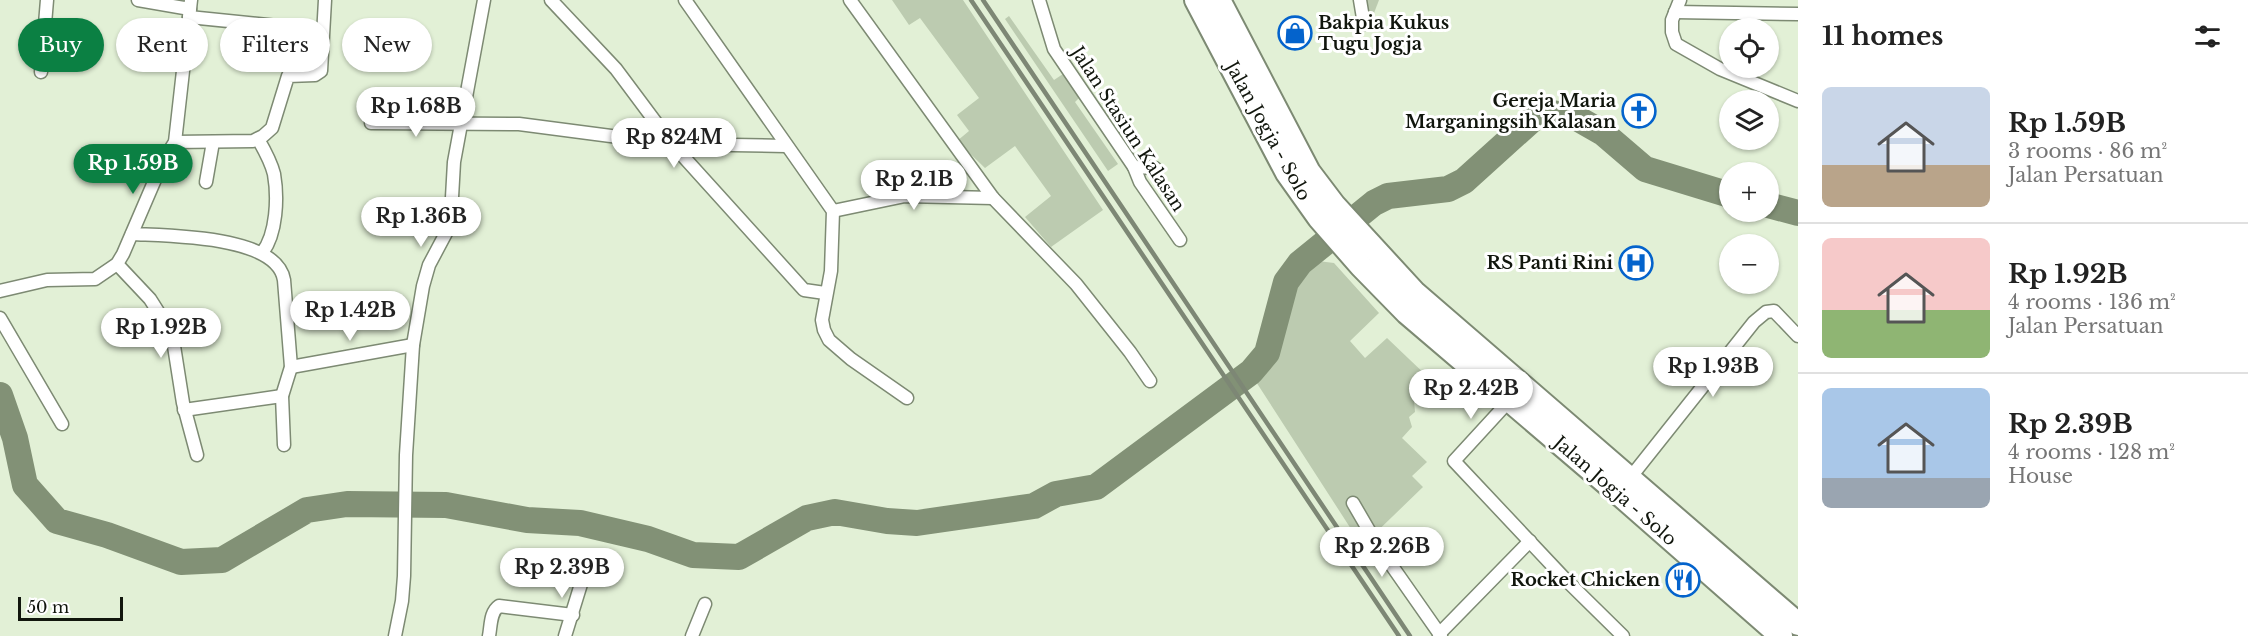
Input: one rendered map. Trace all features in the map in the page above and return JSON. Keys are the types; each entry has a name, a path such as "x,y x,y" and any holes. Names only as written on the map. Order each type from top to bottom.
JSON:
{"highway":[{"name":"Jalan Jogja - Solo","path":"1196,0 1287,173 1326,211 1368,259 1407,313 1781,636"},
{"name":"Jalan Jogja - Solo","path":"1219,0 1303,161 1326,211"},
{"name":"Jalan Jogja - Solo","path":"1368,259 1414,292 1798,624"}],"street":[{"path":"46,18 47,0"},
{"path":"138,0 238,18"},
{"path":"175,142 258,139 272,128 288,76 315,75 321,72 325,0"},
{"path":"395,636 403,593 410,368 413,345 429,265 446,233 451,215 454,162 484,0"},
{"path":"550,0 616,69 672,144 804,290 825,293"},
{"path":"687,0 833,211 831,271 825,293 822,320 829,340 851,359 907,398"},
{"path":"850,0 993,198 1076,284 1150,381"},
{"name":"Jalan Stasiun Kalasan","path":"1039,0 1054,49 1134,167 1140,182 1180,240"},
{"path":"1360,0 1364,24"},
{"path":"1680,0 1675,12 1672,32 1676,44 1720,69 1798,101"},
{"path":"0,291 47,280 94,279 117,264 175,142 190,9"},
{"path":"1675,12 1798,14"},
{"path":"371,123 519,124 672,144 786,146"},
{"path":"258,139 270,162 275,193 270,236 262,253"},
{"path":"206,182 213,142"},
{"path":"1134,167 1155,168"},
{"path":"833,211 905,196 993,198"},
{"path":"132,234 230,242 262,253 284,275 291,367 282,396 284,445"},
{"path":"117,264 150,298 169,329 174,346 184,410 197,455"},
{"path":"1629,478 1754,322 1766,312 1774,311 1798,336"},
{"path":"0,318 62,424"},
{"path":"291,367 413,345"},
{"path":"184,410 282,396"},
{"path":"1510,400 1454,461 1623,636"},
{"path":"1353,503 1378,546 1440,635 1530,541"},
{"path":"565,636 585,572"},
{"path":"692,636 705,604"},
{"path":"489,636 494,609 499,606 573,615"}],"green space":[{"path":"892,0 963,0 1103,210 1051,247 1025,217 1051,196 1015,146 985,168 957,141 969,131 957,115 979,98 920,18 909,25"},
{"path":"1363,0 1379,0 1371,21 1367,16"},
{"path":"1009,16 1054,80 1066,72 1082,95 1075,102 1118,164 1108,171 1005,19"},
{"path":"1310,260 1334,263 1379,313 1350,341 1365,358 1387,338 1430,379 1414,400 1415,412 1409,417 1412,427 1402,438 1427,462 1412,476 1423,487 1362,546 1249,371 1251,360 1264,345 1281,307 1301,276 1299,273"}],"waterway":[{"path":"0,395 15,438 25,485 57,521 107,535 181,562 222,560 307,510 347,504 446,505 527,520 580,523 648,539 693,555 739,557 807,518 835,512 887,521 917,523 1034,506 1056,494 1096,487 1251,372 1267,353 1286,282 1300,263 1374,203 1388,196 1448,189 1464,181 1535,117 1547,112 1575,117 1603,133 1645,169 1719,192"},
{"path":"1779,208 1798,213"}],"railway":[{"path":"971,0 1399,636"},
{"path":"983,0 1410,636"}],"place":[{"name":"Bakpia Kukus Tugu Jogja","path":"1295,33"},
{"name":"Gereja Maria Marganingsih Kalasan","path":"1639,111"},
{"name":"RS Panti Rini","path":"1636,263"},
{"name":"Rocket Chicken","path":"1683,580"}]}
